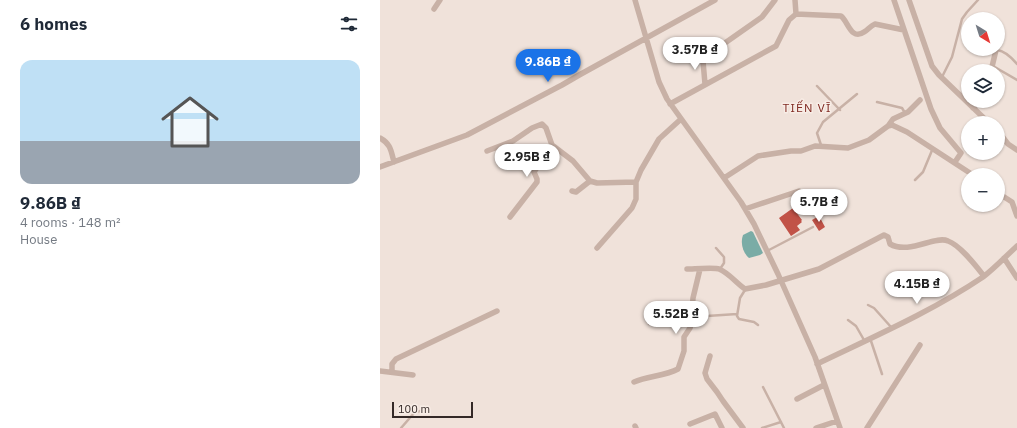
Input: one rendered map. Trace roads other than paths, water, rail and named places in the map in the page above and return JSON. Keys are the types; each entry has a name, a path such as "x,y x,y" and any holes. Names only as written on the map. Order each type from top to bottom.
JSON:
{"street":[{"path":"434,9 440,0"},
{"path":"635,0 659,82 670,104 745,209 767,251 817,364 840,428"},
{"path":"380,167 463,136 480,128 562,85 715,0"},
{"path":"705,84 705,57 764,15 776,0"},
{"path":"795,0 796,14"},
{"path":"894,0 934,115 940,128 961,153 955,162"},
{"path":"909,0 930,61 942,78 961,96"},
{"path":"670,104 776,46 789,20 796,14 841,16 852,32 855,33 863,33 875,24 904,30"},
{"path":"724,178 758,156 801,151 815,146 848,148 869,140 888,126 893,119 908,112 920,100"},
{"path":"974,108 982,116"},
{"path":"597,248 632,208 636,199 636,182 641,170 660,139 681,119"},
{"path":"487,151 513,141 532,128 542,124 546,128 552,145 573,161 590,181 598,183 636,182"},
{"path":"888,126 892,125 907,132 963,168"},
{"path":"380,138 386,142 390,148 394,162"},
{"path":"1005,140 1017,150"},
{"path":"510,217 537,182 538,179 534,172 552,145"},
{"path":"572,191 576,192 590,181"},
{"path":"745,209 798,191"},
{"path":"1005,197 1012,202 1017,216"},
{"path":"687,269 719,269 746,289 781,281 819,269 883,235 888,236 890,244 894,246 913,246 940,240 949,241 968,257 984,276"},
{"path":"817,364 921,313 984,276 1017,246"},
{"path":"1004,258 1017,278"},
{"path":"634,382 647,377 670,373 678,369 684,351 684,337 690,328 692,321 693,298 700,269"},
{"path":"392,372 392,364 395,360 497,311"},
{"path":"867,428 920,345"},
{"path":"710,356 705,372 707,379 743,428"},
{"path":"380,371 413,375"},
{"path":"797,399 824,385"},
{"path":"690,424 715,414 722,428"},
{"path":"816,428 837,421"}],"lane":[{"path":"942,78 952,57 962,19 978,0"},
{"path":"1005,53 1017,64"},
{"path":"1005,74 1017,80"},
{"path":"817,86 840,110"},
{"path":"821,146 817,132 818,128 823,122 840,110 857,94"},
{"path":"878,102 884,105 902,108 906,113"},
{"path":"915,180 923,172 933,148"},
{"path":"767,251 812,227"},
{"path":"716,248 724,257 724,264 719,269"},
{"path":"746,289 740,298 737,314 739,319 754,322 758,325"},
{"path":"868,305 881,314 891,328"},
{"path":"649,324 692,317 737,314"},
{"path":"848,320 856,326 864,341"},
{"path":"870,338 882,374"},
{"path":"763,387 784,428"},
{"path":"401,428 415,412 426,410"},
{"path":"762,428 781,422"}],"water":[{"path":"751,231 753,232 763,253 749,258 744,251 742,241 743,235"}],"district":[{"name":"TIẾN VĨ","path":"807,107"}]}
